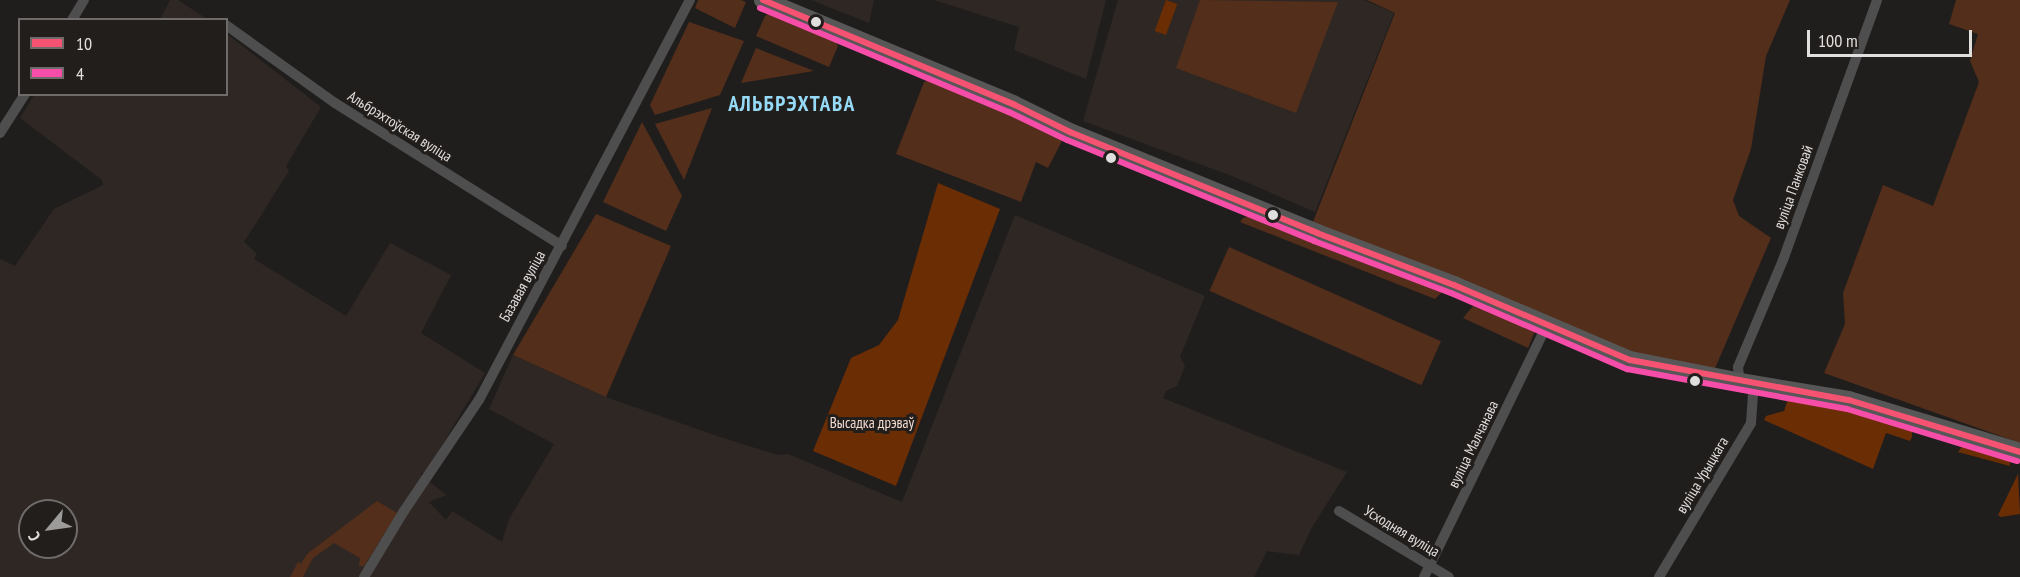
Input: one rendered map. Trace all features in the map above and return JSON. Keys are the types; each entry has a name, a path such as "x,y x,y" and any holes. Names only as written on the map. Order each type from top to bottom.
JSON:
{"main road":[{"path":"763,0 1013,104 1070,132 1548,323 1630,360 1849,400 2020,452"}],"street":[{"path":"73,18 84,0"},
{"name":"Базавая вуліца","path":"364,577 404,512 479,400 690,0"},
{"name":"вуліца Панковай","path":"1747,383 1738,367 1783,260 1878,0"},
{"name":"Альбрэхтоўская вуліца","path":"228,26 335,103 562,246"},
{"path":"0,133 24,96"},
{"name":"вуліца Малчанава","path":"1424,577 1548,323"},
{"name":"вуліца Урыцкага","path":"1659,577 1751,423 1747,383"},
{"name":"Усходняя вуліца","path":"1339,511 1449,577"}],"shaded area":[{"path":"170,0 178,0 205,18 161,18"},
{"path":"698,0 746,2 735,28 695,8"},
{"path":"811,0 874,0 869,23"},
{"path":"934,0 1106,0 1086,79 1014,50 1019,27"},
{"path":"1118,0 1364,0 1394,13 1315,212 1232,176 1083,121"},
{"path":"1200,0 1338,2 1296,113 1176,68"},
{"path":"1367,0 1790,0 1766,56 1751,149 1733,200 1739,216 1771,238 1713,373 1652,361 1311,227 1395,13"},
{"path":"1956,0 2020,0 2020,443 1824,373 1845,324 1843,293 1883,185 1933,206 1979,82 1970,61 1978,34 1949,24"},
{"path":"770,13 835,41 838,46 829,67 756,36 765,16"},
{"path":"689,22 744,41 720,95 655,115 650,105"},
{"path":"228,35 321,107 286,166 289,171 244,242 257,254 254,259 346,316 390,243 451,275 421,333 485,373 426,472 420,474 446,495 429,502 446,520 452,511 502,542 509,519 554,444 489,409 513,355 606,397 720,437 778,455 788,454 902,502 1015,215 1205,296 1180,357 1185,366 1177,386 1166,391 1163,398 1347,472 1312,527 1299,555 1267,551 1254,577 0,577 0,259 15,266 54,209 103,185 102,180 20,118 33,96 228,96"},
{"path":"756,48 814,71 741,83"},
{"path":"931,79 1064,137 1048,168 1036,162 1021,202 896,154 924,82"},
{"path":"712,108 684,180 655,124"},
{"path":"642,122 682,196 666,231 603,202"},
{"path":"596,214 671,246 606,397 513,355"},
{"path":"1252,215 1441,290 1441,293 1435,299 1240,222 1243,218"},
{"path":"1229,247 1441,341 1421,385 1209,291"},
{"path":"1473,306 1535,331 1528,348 1463,318"},
{"path":"377,501 397,513 364,566 359,566 360,558 334,543 313,558 303,577 290,577 298,562 301,564 307,554"}],"green space":[{"path":"1166,0 1177,4 1166,35 1155,31"},
{"name":"Высадка дрэваў","path":"938,183 1000,209 896,486 813,451 851,358 879,345 898,320"},
{"path":"1788,399 1838,406 1907,426 1912,430 1912,437 1910,441 1886,433 1873,469 1764,420 1766,416 1784,411"},
{"path":"1964,444 2009,457 2010,466 1958,452"},
{"path":"2018,474 2020,514 2001,517 1998,515"}],"transit line":[{"name":"10","path":"763,0 1013,104 1070,132 1317,233 1454,285 1630,360 1849,400 2020,452"},
{"name":"4","path":"760,8 1009,112 1067,140 1314,241 1451,293 1627,369 1847,409 2017,461"}],"district":[{"name":"АЛЬБРЭХТАВА","path":"792,104"}]}
